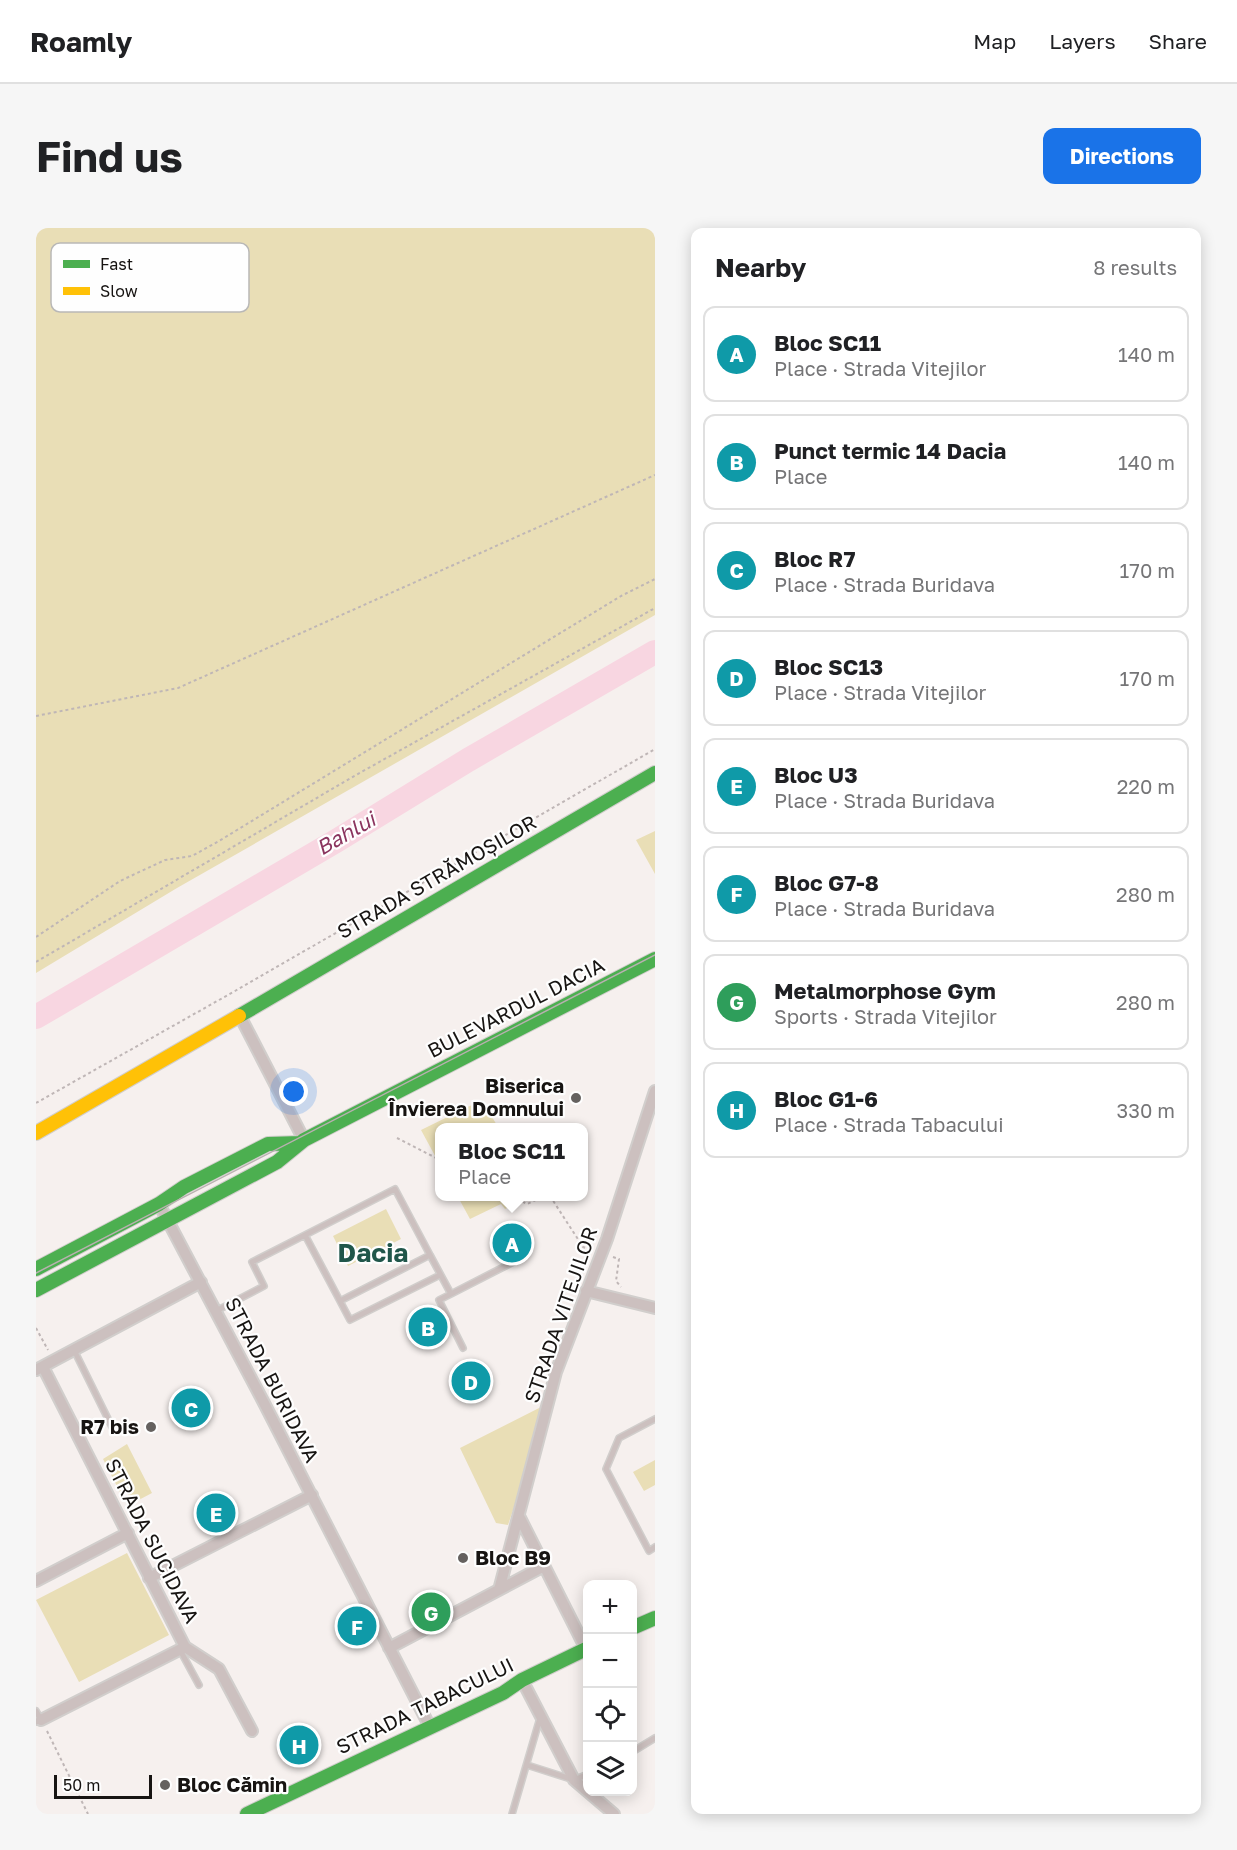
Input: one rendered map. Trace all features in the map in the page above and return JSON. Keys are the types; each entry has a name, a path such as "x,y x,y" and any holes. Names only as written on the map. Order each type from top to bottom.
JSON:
{"street":[{"name":"STRADA STRĂMOȘILOR","path":"36,1133 240,1017 309,974 655,773"},
{"name":"BULEVARDUL DACIA","path":"36,1290 276,1162 302,1142 655,959"},
{"path":"240,1017 302,1142"},
{"name":"STRADA VITEJILOR","path":"500,1590 556,1372 607,1239 655,1091"},
{"name":"BULEVARDUL DACIA","path":"36,1269 159,1204 184,1187 268,1144 302,1142"},
{"name":"STRADA BURIDAVA","path":"159,1204 312,1495 430,1727"},
{"name":"STRADA BURIDAVA","path":"40,1369 201,1282"},
{"path":"586,1291 655,1308"},
{"name":"STRADA SUCIDAVA","path":"38,1718 182,1648 128,1533 40,1369"},
{"path":"149,1578 312,1495"},
{"path":"520,1518 583,1641"},
{"path":"36,1581 128,1533"},
{"path":"389,1648 544,1566"},
{"path":"637,1626 655,1618"},
{"path":"182,1648 219,1669 252,1731"},
{"name":"STRADA TABACULUI","path":"247,1814 503,1693 522,1680 583,1651"},
{"path":"522,1680 574,1780 614,1814"}],"lane":[{"path":"216,1311 264,1286 252,1262 395,1189 451,1294"},
{"path":"305,1235 350,1320 440,1275"},
{"path":"340,1301 430,1255"},
{"path":"463,1348 439,1300 525,1256"},
{"path":"74,1350 113,1429"},
{"path":"655,1419 619,1437 606,1469 649,1551 655,1547"},
{"path":"182,1648 198,1685"},
{"path":"512,1814 541,1716"},
{"path":"637,1749 655,1738"},
{"path":"527,1765 574,1780 583,1776"}],"path":[{"path":"36,716 178,688 655,475"},
{"path":"36,937 120,881 165,860 192,856 219,841 621,596 655,579"},
{"path":"36,962 356,775 655,608"},
{"path":"36,1103 235,991 655,748"},
{"path":"397,1138 435,1157"},
{"path":"36,1328 54,1361"},
{"path":"38,1718 88,1814"}],"shaded area":[{"path":"36,228 655,228 655,615 177,888 36,973"},
{"path":"655,831 655,874 636,840"},
{"path":"482,1100 496,1123 435,1123"},
{"path":"435,1123 435,1156 421,1130"},
{"path":"460,1201 523,1201 505,1209 501,1204 470,1219"},
{"path":"386,1209 401,1239 348,1266 333,1236"},
{"path":"549,1403 508,1525 496,1523 460,1448"},
{"path":"127,1444 152,1493 133,1503 125,1489 120,1492 103,1459"},
{"path":"655,1460 655,1485 644,1491 633,1472"},
{"path":"127,1553 169,1635 79,1682 36,1600"}],"waterway":[{"name":"Bahlui","path":"36,1017 336,841 468,760 655,652"}],"tram line":[{"path":"36,1273 655,955"}],"traffic: fast":[{"path":"239,1016 655,773"},
{"path":"36,1290 277,1162 304,1140 655,959"},
{"path":"36,1269 159,1204 184,1187 268,1144 300,1143"},
{"path":"637,1626 655,1618"},
{"path":"247,1814 503,1693 522,1680 583,1650"}],"traffic: slow":[{"path":"36,1133 239,1016"}],"place":[{"name":"Biserica Învierea Domnului","path":"576,1098"},
{"name":"Bloc SC11","path":"512,1243"},
{"name":"Punct termic 14 Dacia","path":"428,1327"},
{"name":"Bloc SC13","path":"471,1381"},
{"name":"Bloc R7","path":"191,1408"},
{"name":"R7 bis","path":"151,1427"},
{"name":"Bloc U3","path":"216,1513"},
{"name":"Bloc B9","path":"463,1558"},
{"name":"Metalmorphose Gym","path":"431,1612"},
{"name":"Bloc G7-8","path":"357,1626"},
{"name":"Bloc G1-6","path":"299,1745"},
{"name":"Bloc Cămin","path":"165,1785"}],"district":[{"name":"Dacia","path":"373,1253"}]}
